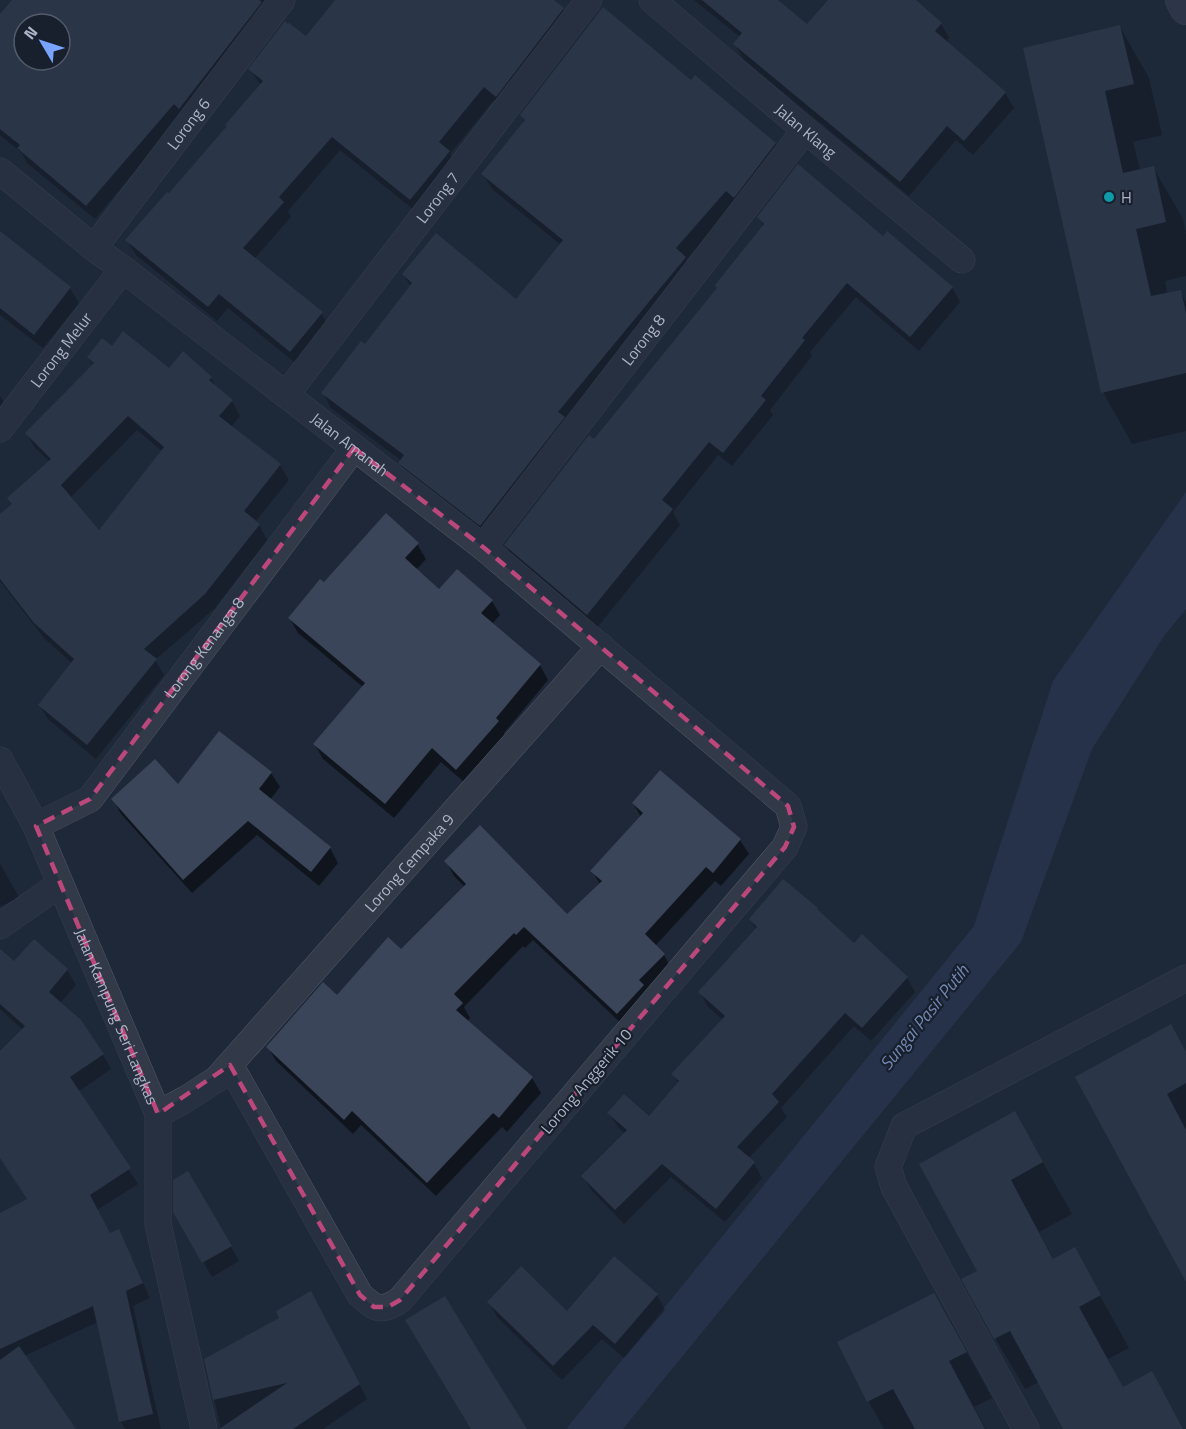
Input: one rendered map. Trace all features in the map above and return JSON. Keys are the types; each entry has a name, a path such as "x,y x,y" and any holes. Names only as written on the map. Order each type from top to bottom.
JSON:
{"street":[{"name":"Lorong 6","path":"94,248 282,0"},
{"name":"Lorong 7","path":"286,395 589,0"},
{"name":"Jalan Klang","path":"652,0 804,130 962,260"},
{"path":"1182,0 1186,8"},
{"name":"Lorong 8","path":"483,547 804,130"},
{"name":"Jalan Amanah","path":"0,171 94,248 483,547 601,646"},
{"name":"Lorong Melur","path":"0,429 123,269"},
{"name":"Lorong Kenanga 8","path":"43,822 90,799 354,448"},
{"name":"Lorong Cempaka 9","path":"158,1114 186,1099 224,1072 601,646"},
{"name":"Lorong Anggerik 10","path":"224,1072 360,1295 374,1307 388,1307 400,1300 785,847 794,827 788,806 601,646"},
{"name":"Jalan Kampung Seri Langkas","path":"0,760 43,822 60,884 158,1114 158,1224 204,1429"},
{"path":"0,926 60,884"},
{"path":"1026,1429 894,1187 888,1167 904,1126 1186,978"}],"highlighted area":[{"path":"354,448 483,547 788,806 794,827 785,847 400,1300 388,1307 374,1307 360,1295 230,1065 158,1114 36,826 90,799"}],"water":[{"name":"Sungai Pasir Putih","path":"1186,492 1186,609 1164,636 1092,749 1021,942 623,1429 566,1429 974,926 1053,681"}],"building":[{"path":"12,0 259,0 262,2 179,109 174,104 86,206 17,148 20,145 0,129 0,14"},
{"path":"335,0 554,0 564,8 496,97 484,87 439,142 450,151 410,200 332,137 279,197 284,202 243,248 323,312 290,352 219,294 208,307 125,240 167,192 169,193 263,81 248,69 285,21 306,36"},
{"path":"702,0 778,0 807,24 828,0 916,0 942,23 935,31 1006,92 964,141 947,126 900,182 733,44 742,33"},
{"path":"603,7 691,80 695,75 776,143 734,198 726,191 676,248 686,257 558,412 565,417 480,526 398,463 404,455 321,393 361,341 365,344 412,283 402,274 436,233 516,299 563,240 481,174 525,120 520,115"},
{"name":"H","path":"1120,25 1134,84 1105,91 1123,173 1154,166 1166,222 1136,229 1151,296 1181,290 1186,313 1186,373 1101,393 1023,48"},
{"path":"798,164 883,236 887,231 953,287 910,337 847,283 802,338 805,340 761,396 766,400 723,453 709,442 662,500 673,509 587,615 504,545 589,435 594,439 717,288 715,285 764,224 757,217"},
{"path":"0,231 71,287 34,335 0,308"},
{"path":"123,331 169,368 183,351 212,377 209,380 233,400 219,416 281,464 244,511 260,524 205,594 144,649 157,659 87,745 38,705 74,659 34,623 0,579 0,514 12,504 7,498 51,459 25,433 94,363 87,357 102,338 112,346","holes":["128,416 164,447 99,530 61,485"]},
{"path":"386,513 419,543 405,558 439,589 457,569 493,600 481,613 541,664 496,718 499,721 456,770 432,748 385,804 313,744 365,683 288,618 320,579 324,582"},
{"path":"219,731 272,772 259,789 331,847 311,872 248,821 183,880 111,799 155,759 178,784"},
{"path":"660,770 741,839 713,873 706,867 645,934 665,954 639,980 644,985 617,1014 524,927 516,935 514,933 454,994 463,1003 456,1010 533,1077 499,1118 493,1113 427,1183 352,1111 344,1120 266,1047 323,982 337,995 388,937 401,949 466,884 444,861 480,825 567,914 602,881 590,871 643,813 632,803"},
{"path":"783,879 818,908 854,943 862,934 908,977 862,1028 845,1013 772,1094 779,1102 737,1147 755,1162 716,1209 662,1164 615,1210 581,1176 627,1130 607,1113 624,1094 649,1116 679,1081 671,1074 725,1016 698,992 757,927 749,919"},
{"path":"34,939 68,969 49,992 81,1020 104,1054 70,1077 131,1168 90,1195 110,1233 119,1229 143,1283 126,1291 153,1414 119,1422 93,1306 0,1349 0,1213 27,1199 0,1158 0,1051 25,1026 0,1004 0,949 14,961"},
{"path":"1171,1024 1186,1052 1186,1083 1167,1094 1186,1130 1186,1282 1075,1077"},
{"path":"1015,1111 1043,1162 1011,1180 1053,1259 1075,1247 1101,1295 1079,1307 1123,1387 1152,1371 1183,1429 1063,1429 1010,1331 994,1339 961,1279 977,1271 919,1164"},
{"path":"188,1171 232,1246 202,1263 173,1212 173,1180"},
{"path":"614,1256 658,1294 615,1344 593,1325 553,1366 487,1302 521,1266 567,1311"},
{"path":"311,1291 360,1384 293,1429 219,1429 287,1383 213,1400 204,1359 279,1318 276,1311"},
{"path":"934,1293 967,1352 949,1361 985,1429 915,1429 893,1389 867,1402 837,1342"},
{"path":"445,1296 527,1429 471,1429 405,1320"},
{"path":"19,1346 76,1429 0,1429 0,1360"}],"place":[{"name":"H","path":"1109,197"}]}
